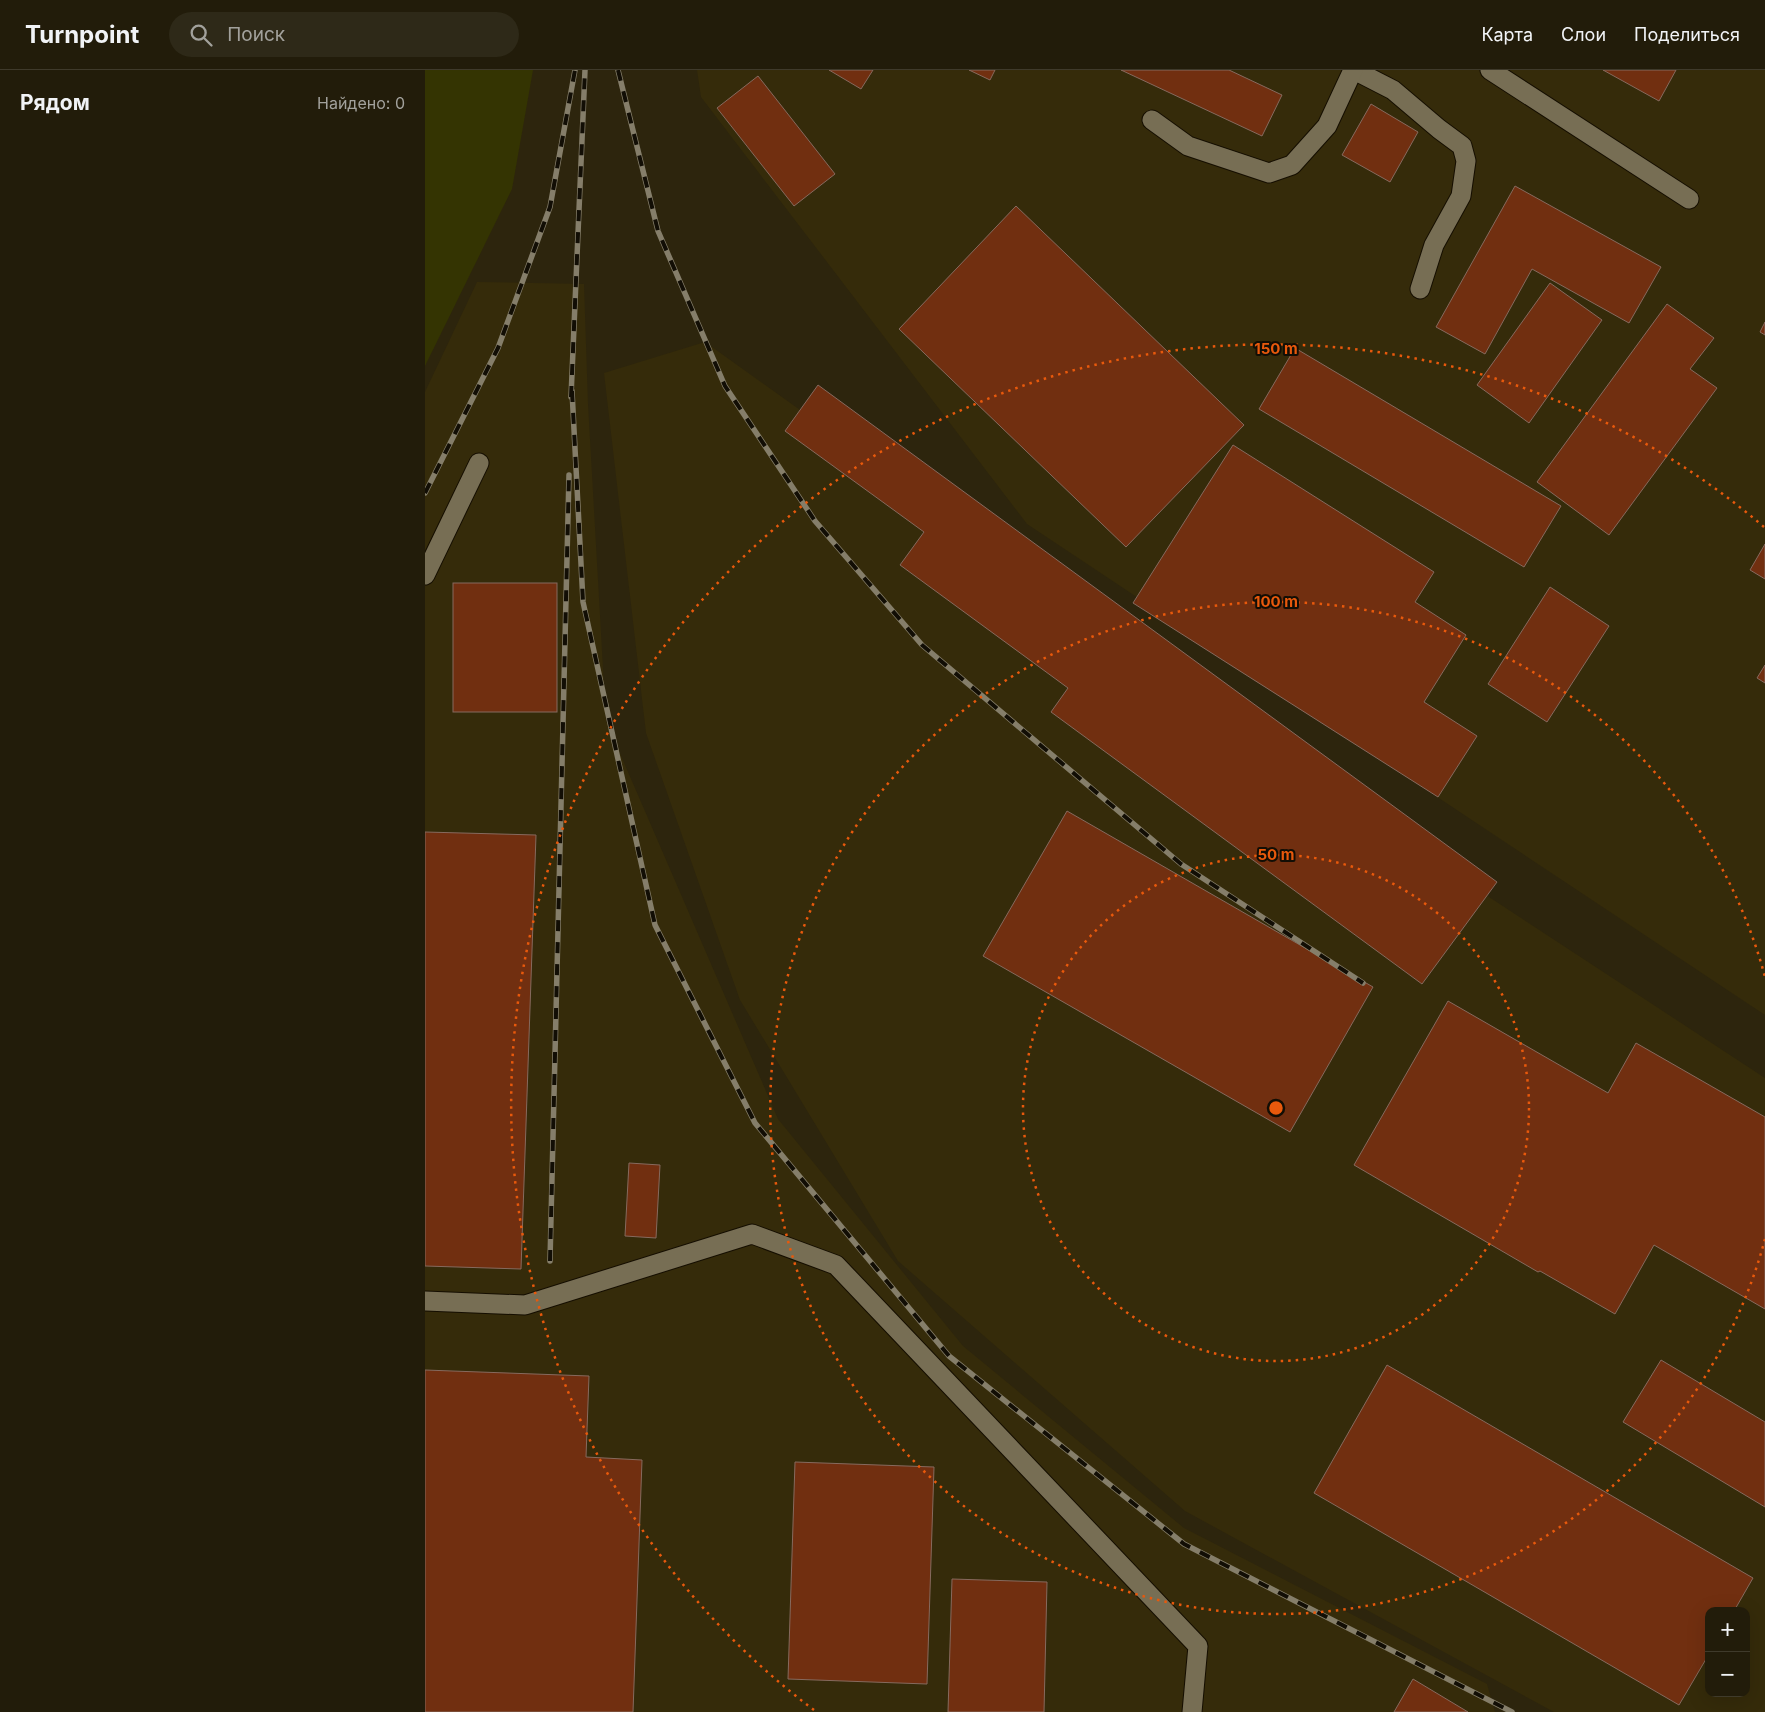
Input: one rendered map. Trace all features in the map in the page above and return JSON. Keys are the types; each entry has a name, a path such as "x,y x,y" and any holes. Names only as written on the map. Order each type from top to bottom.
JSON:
{"lane":[{"path":"1151,120 1188,146 1269,173 1292,165 1327,126 1353,70 1393,90 1462,146 1466,161 1461,196 1434,245 1420,289"},
{"path":"1490,70 1689,198"},
{"path":"425,575 479,463"},
{"path":"425,1301 525,1305 752,1234 836,1265 1198,1646 1192,1712"}],"shaded area":[{"path":"425,70 533,70 512,189 425,366"},
{"path":"697,70 1765,70 1765,1015 1027,524 701,97"},
{"path":"477,282 584,284 588,404 606,721 778,1119 963,1346 1184,1528 1487,1684 1495,1712 425,1712 425,392"},
{"path":"705,342 1393,834 1765,1078 1765,1712 1554,1712 1185,1511 898,1261 740,1000 646,733 604,373"}],"building":[{"path":"829,70 873,70 861,89"},
{"path":"969,70 995,70 990,80"},
{"path":"1121,70 1229,70 1282,95 1262,136"},
{"path":"1603,70 1676,70 1659,101"},
{"path":"758,76 835,174 794,206 717,108"},
{"path":"1371,104 1418,132 1390,182 1342,155"},
{"path":"1515,186 1661,267 1629,323 1532,269 1485,354 1436,327"},
{"path":"1016,206 1244,425 1126,547 899,329"},
{"path":"1550,283 1602,320 1529,423 1477,385"},
{"path":"1667,304 1714,338 1690,369 1717,388 1609,535 1537,482"},
{"path":"1765,322 1765,335 1760,332"},
{"path":"1295,348 1561,506 1524,567 1259,409"},
{"path":"818,385 1497,882 1422,984 1051,712 1068,688 900,565 924,532 785,431"},
{"path":"1233,445 1434,572 1415,602 1466,635 1424,702 1477,736 1438,797 1133,603"},
{"path":"1765,544 1765,579 1750,570"},
{"path":"453,583 557,583 557,712 453,712"},
{"path":"1550,587 1609,626 1547,722 1488,684"},
{"path":"1765,665 1765,683 1757,678"},
{"path":"1067,811 1373,987 1290,1132 983,956"},
{"path":"425,832 536,835 521,1269 425,1266"},
{"path":"1448,1001 1608,1093 1636,1043 1765,1117 1765,1309 1654,1245 1615,1314 1540,1271 1538,1272 1354,1165"},
{"path":"629,1163 660,1165 656,1238 625,1236"},
{"path":"1661,1360 1765,1422 1765,1507 1623,1422"},
{"path":"1387,1365 1753,1578 1736,1607 1705,1607 1705,1661 1679,1705 1314,1493"},
{"path":"425,1370 589,1376 586,1457 642,1460 633,1712 425,1712"},
{"path":"795,1462 934,1467 927,1684 788,1679"},
{"path":"952,1579 1047,1582 1044,1712 948,1712"},
{"path":"1413,1679 1468,1712 1394,1712"}],"railway":[{"path":"425,493 498,348 550,207 575,70"},
{"path":"571,397 585,70"},
{"path":"618,70 658,231 725,386 815,521 922,645 1181,864 1363,983"},
{"path":"572,391 583,602 655,925 755,1123 949,1356 1184,1544 1512,1712"},
{"path":"550,1261 569,475"}]}
